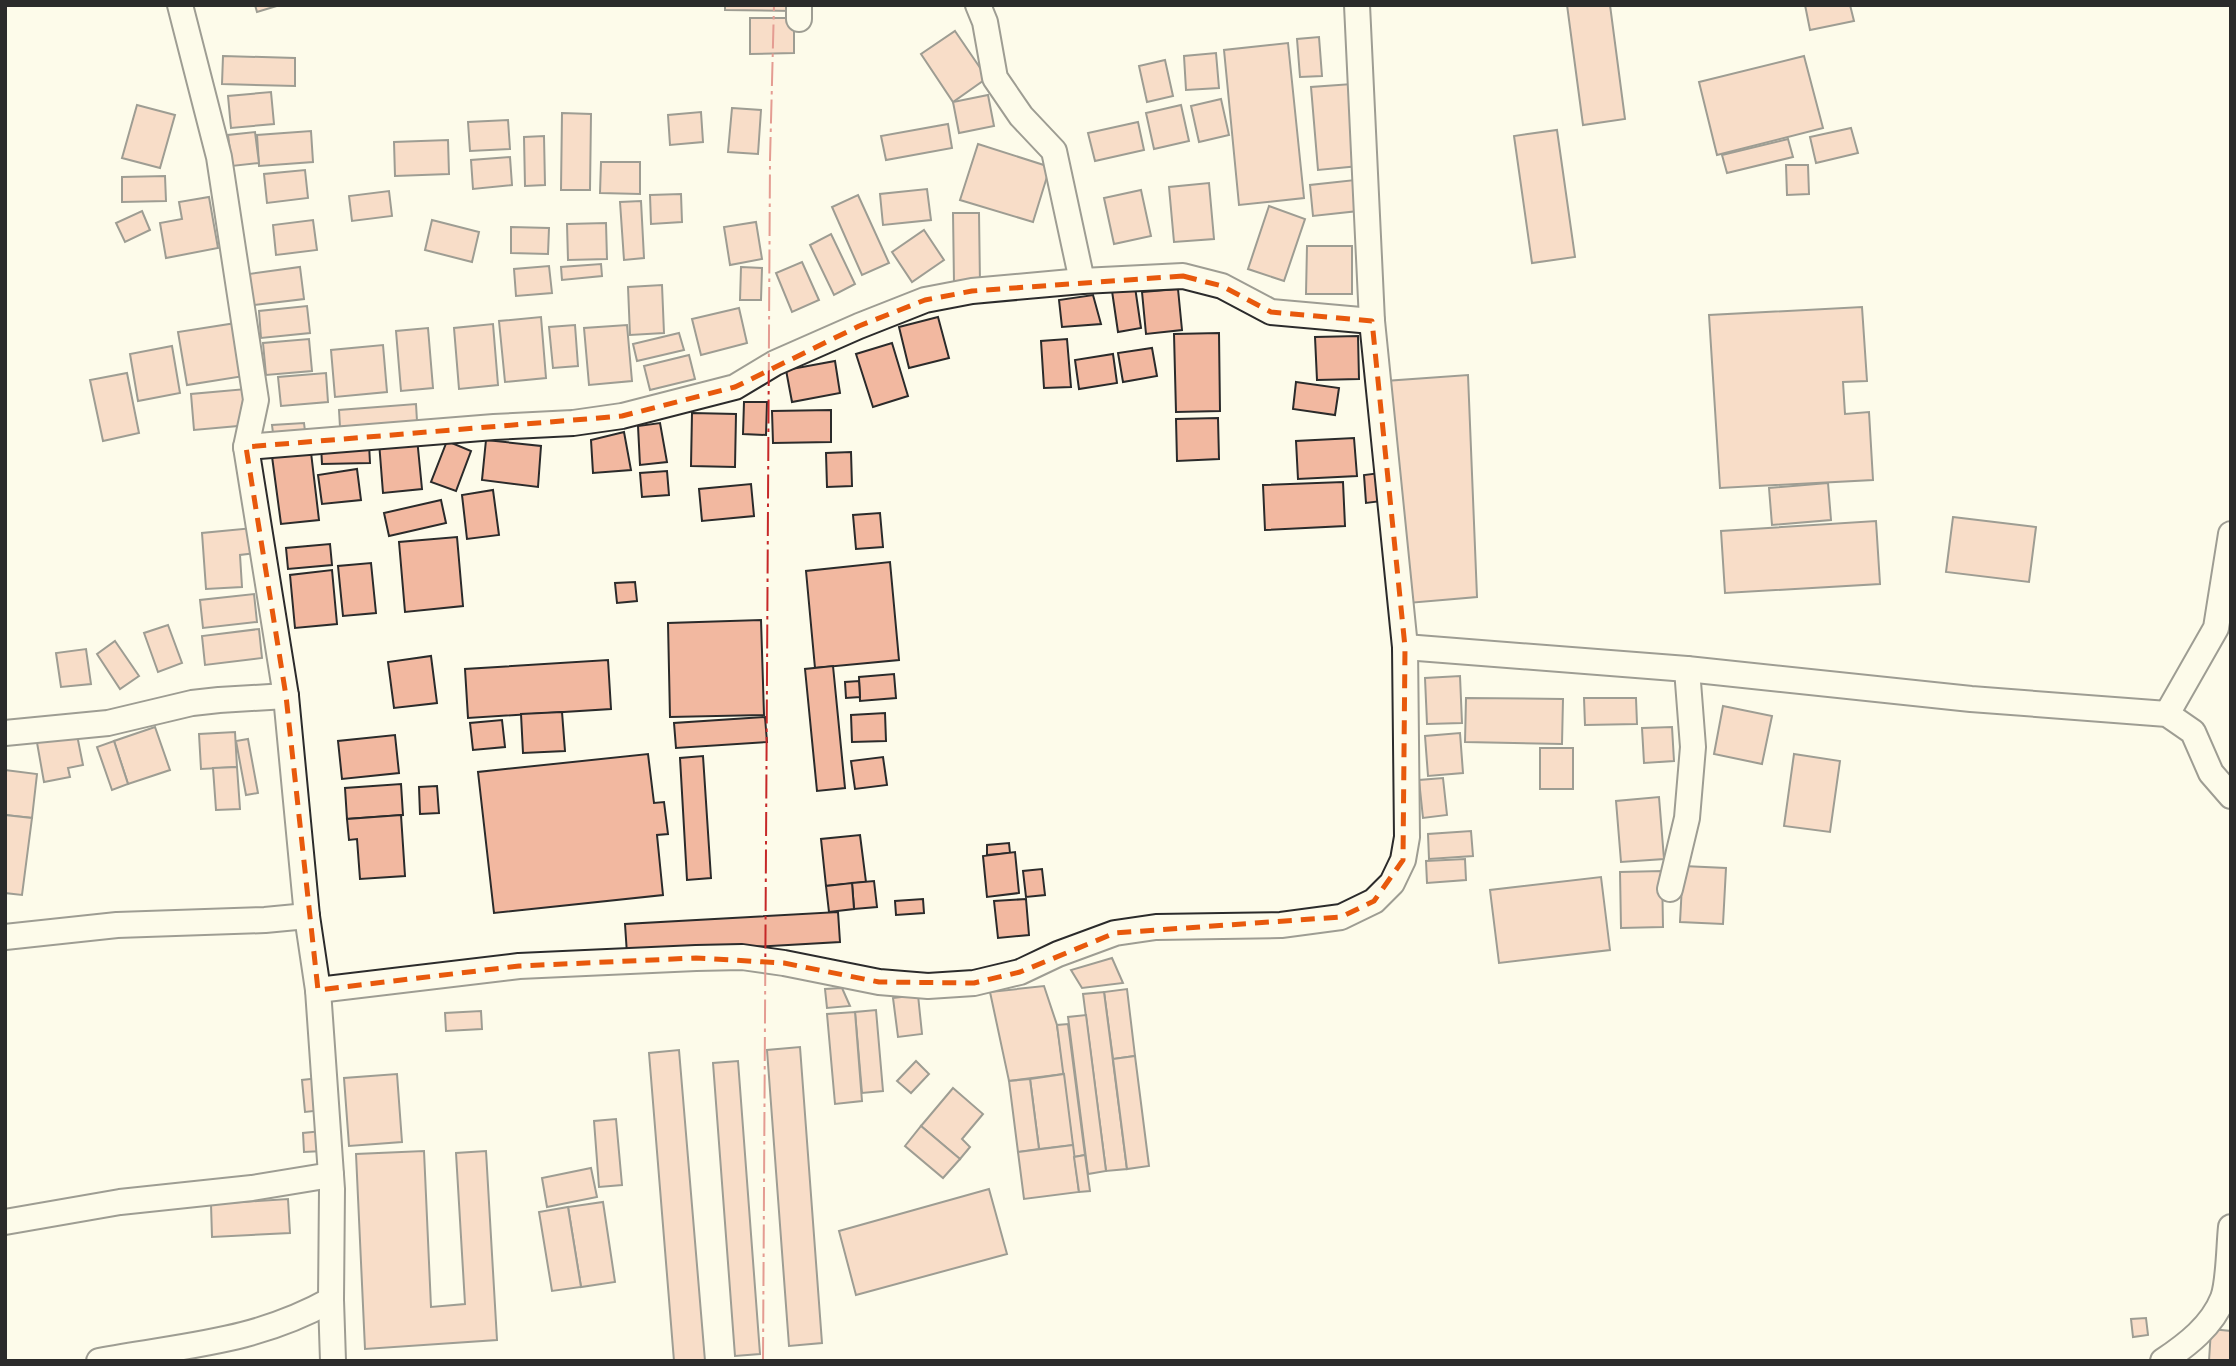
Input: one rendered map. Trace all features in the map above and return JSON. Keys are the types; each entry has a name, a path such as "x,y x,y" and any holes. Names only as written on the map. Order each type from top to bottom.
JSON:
{"street":[{"path":"180,5 219,157 256,400 246,447 286,696 307,916 318,990 331,1175 333,1361"},
{"path":"978,5 985,22 996,78 1021,116 1054,151 1082,281"},
{"path":"318,990 519,966 742,957 879,982 929,986 974,983 1020,972 1058,954 1115,933 1156,927 1281,925 1341,917 1374,901 1392,883 1403,860 1407,837 1405,647 1372,321 1357,5"},
{"path":"246,447 573,423 622,416 735,387 775,363 859,326 926,300 972,291 1082,281 1182,276 1222,286 1271,312 1372,321"},
{"path":"2167,714 2216,628 2231,534"},
{"path":"1405,647 1687,669 1971,699 2167,714 2193,733 2211,773 2231,796"},
{"path":"1670,889 1687,818 1693,747 1687,669"},
{"path":"5,733 108,723 206,701 286,696"},
{"path":"5,937 117,925 307,916"},
{"path":"5,1222 120,1202 252,1188 331,1175"},
{"path":"2163,1361 2198,1335 2227,1297 2231,1227"},
{"path":"99,1361 176,1350 253,1334 300,1317 331,1300"}],"highlighted area":[{"path":"1183,276 1222,286 1271,312 1372,321 1405,647 1403,860 1374,901 1341,917 1115,933 1020,972 974,983 879,982 784,963 696,958 519,966 318,990 286,696 246,447 622,416 735,387 859,326 925,300 972,291"}],"building":[{"path":"255,5 280,5 257,12"},
{"path":"725,5 793,5 793,11 725,10"},
{"path":"1567,5 1610,5 1625,119 1583,125"},
{"path":"1805,5 1850,5 1854,21 1810,30"},
{"path":"750,18 794,18 794,53 750,54"},
{"path":"955,31 987,78 953,102 921,54"},
{"path":"1319,37 1322,76 1300,77 1297,39"},
{"path":"1288,43 1304,198 1239,205 1224,50"},
{"path":"1216,53 1219,88 1186,90 1184,56"},
{"path":"223,56 295,58 295,86 222,84"},
{"path":"1804,56 1823,128 1717,155 1699,82"},
{"path":"1165,60 1173,96 1147,102 1139,66"},
{"path":"1352,84 1359,166 1318,170 1311,87"},
{"path":"271,92 274,124 231,128 228,96"},
{"path":"988,95 994,126 959,133 953,102"},
{"path":"1221,99 1229,135 1199,142 1191,106"},
{"path":"137,105 175,115 160,168 122,158"},
{"path":"1181,105 1189,141 1154,149 1146,113"},
{"path":"732,108 761,110 758,154 728,152"},
{"path":"701,112 703,142 670,145 668,115"},
{"path":"562,113 591,114 590,190 561,190"},
{"path":"508,120 510,149 470,151 468,122"},
{"path":"1138,122 1144,150 1095,161 1088,133"},
{"path":"948,124 952,148 886,160 881,136"},
{"path":"1851,128 1858,153 1816,163 1810,137"},
{"path":"1557,130 1575,257 1532,263 1514,136"},
{"path":"311,131 313,162 259,166 257,135"},
{"path":"255,132 259,163 232,166 228,135"},
{"path":"544,136 545,185 525,186 524,137"},
{"path":"1788,139 1793,157 1727,173 1722,155"},
{"path":"448,140 449,174 395,176 394,142"},
{"path":"978,144 1050,167 1033,222 960,200"},
{"path":"510,157 512,185 473,189 471,160"},
{"path":"601,162 640,162 640,194 600,193"},
{"path":"1786,165 1808,165 1809,194 1787,195"},
{"path":"305,170 308,198 267,203 264,174"},
{"path":"165,176 166,201 122,202 122,177"},
{"path":"1355,180 1358,211 1313,216 1310,185"},
{"path":"1209,183 1214,239 1174,242 1169,187"},
{"path":"927,189 931,220 883,225 880,194"},
{"path":"1141,190 1151,236 1114,244 1104,198"},
{"path":"389,191 392,216 352,221 349,196"},
{"path":"681,194 682,222 651,224 650,195"},
{"path":"858,195 889,263 862,275 832,207"},
{"path":"209,197 218,248 166,258 160,223 182,219 179,202"},
{"path":"641,201 644,258 624,260 620,202"},
{"path":"1269,206 1305,219 1284,281 1248,269"},
{"path":"142,211 150,230 125,242 116,223"},
{"path":"953,213 979,213 980,283 954,283"},
{"path":"313,220 317,250 276,255 273,225"},
{"path":"432,220 479,232 472,262 425,250"},
{"path":"756,222 762,259 730,265 724,227"},
{"path":"606,223 607,259 568,260 567,224"},
{"path":"511,227 549,228 548,254 511,253"},
{"path":"924,230 944,260 912,282 892,252"},
{"path":"831,234 855,284 834,295 810,245"},
{"path":"1307,246 1352,246 1352,294 1306,294"},
{"path":"802,262 819,300 792,312 776,273"},
{"path":"601,264 602,276 562,280 561,267"},
{"path":"549,266 552,293 516,296 514,269"},
{"path":"300,267 304,299 253,305 249,274"},
{"path":"741,267 762,268 761,300 740,300"},
{"path":"662,285 664,333 630,335 628,287"},
{"path":"1135,287 1141,328 1118,332 1112,291"},
{"path":"1178,289 1182,330 1146,334 1142,292"},
{"path":"1093,295 1101,324 1062,327 1059,300"},
{"path":"307,306 310,333 261,338 259,311"},
{"path":"1862,307 1867,381 1843,382 1845,414 1869,412 1873,480 1720,488 1709,315"},
{"path":"739,308 747,343 701,355 692,319"},
{"path":"541,317 546,378 505,382 499,321"},
{"path":"938,317 949,358 909,368 899,327"},
{"path":"236,323 244,376 187,385 178,332"},
{"path":"493,324 498,385 459,389 454,328"},
{"path":"575,325 578,366 553,368 549,327"},
{"path":"627,325 632,381 589,385 584,328"},
{"path":"428,328 433,388 401,391 396,331"},
{"path":"679,333 684,350 637,361 633,344"},
{"path":"1219,333 1220,411 1176,412 1174,334"},
{"path":"1358,336 1359,379 1317,380 1315,337"},
{"path":"309,339 312,371 266,375 263,343"},
{"path":"1067,339 1071,387 1044,388 1041,341"},
{"path":"892,343 908,396 873,407 856,354"},
{"path":"383,345 387,392 335,397 331,350"},
{"path":"172,346 180,393 138,401 130,354"},
{"path":"1152,348 1157,376 1123,382 1118,353"},
{"path":"1113,354 1117,383 1079,389 1075,360"},
{"path":"689,355 695,379 650,390 644,366"},
{"path":"835,361 840,393 792,402 786,370"},
{"path":"127,373 139,433 103,441 90,380"},
{"path":"326,373 328,402 281,406 278,377"},
{"path":"1468,375 1477,597 1408,603 1385,381"},
{"path":"1296,382 1339,388 1335,415 1293,409"},
{"path":"246,389 249,425 194,430 191,394"},
{"path":"744,402 767,402 766,435 743,434"},
{"path":"416,404 417,421 340,427 339,410"},
{"path":"831,410 831,442 773,443 772,411"},
{"path":"692,413 736,414 735,467 691,466"},
{"path":"1218,418 1219,459 1177,461 1176,419"},
{"path":"304,423 306,439 274,441 272,425"},
{"path":"660,423 667,462 640,465 638,426"},
{"path":"624,432 631,470 593,473 591,440"},
{"path":"417,438 422,489 383,493 379,442"},
{"path":"1354,438 1357,476 1298,479 1296,441"},
{"path":"486,440 541,446 538,487 482,480"},
{"path":"447,441 471,451 456,491 431,482"},
{"path":"310,444 319,520 281,524 271,449"},
{"path":"369,444 370,463 322,464 321,445"},
{"path":"851,452 852,486 827,487 826,453"},
{"path":"357,469 361,500 322,504 318,475"},
{"path":"667,471 669,495 642,497 640,473"},
{"path":"1380,473 1382,501 1366,503 1364,475"},
{"path":"1343,482 1345,526 1265,530 1263,485"},
{"path":"1828,483 1831,520 1772,525 1769,488"},
{"path":"751,484 754,516 702,521 699,489"},
{"path":"493,490 499,535 467,539 462,495"},
{"path":"441,500 446,523 389,536 384,513"},
{"path":"880,513 883,547 856,549 853,515"},
{"path":"1953,517 2036,527 2029,582 1946,572"},
{"path":"1876,521 1880,584 1725,593 1721,531"},
{"path":"253,528 256,553 240,555 242,587 206,589 202,533"},
{"path":"457,537 463,606 405,612 399,542"},
{"path":"330,544 332,565 288,569 286,548"},
{"path":"890,562 899,660 815,668 806,571"},
{"path":"371,563 376,613 343,616 338,566"},
{"path":"332,570 337,624 295,628 290,575"},
{"path":"635,582 637,601 617,603 615,583"},
{"path":"254,594 257,622 203,628 200,600"},
{"path":"761,620 764,715 670,717 668,623"},
{"path":"168,625 182,663 158,672 144,633"},
{"path":"259,629 262,658 205,665 202,636"},
{"path":"115,641 139,676 120,689 97,654"},
{"path":"86,649 91,684 61,687 56,653"},
{"path":"431,656 437,703 394,708 388,662"},
{"path":"608,660 611,709 468,718 465,669"},
{"path":"833,666 845,788 817,791 805,669"},
{"path":"894,674 896,698 860,701 859,677"},
{"path":"1460,676 1462,723 1427,724 1425,678"},
{"path":"859,681 860,697 846,698 845,682"},
{"path":"1466,698 1563,699 1562,744 1465,742"},
{"path":"1584,698 1636,698 1637,724 1585,725"},
{"path":"1723,706 1772,716 1762,764 1714,754"},
{"path":"562,712 565,751 523,753 521,714"},
{"path":"885,713 886,741 852,742 851,715"},
{"path":"765,717 767,742 676,748 674,723"},
{"path":"502,720 505,747 473,750 470,723"},
{"path":"155,727 170,770 128,784 114,741"},
{"path":"1672,727 1674,761 1644,763 1642,728"},
{"path":"76,730 83,765 68,768 70,777 44,782 36,737"},
{"path":"235,732 237,767 201,769 199,734"},
{"path":"1460,733 1463,773 1428,776 1425,736"},
{"path":"395,735 399,773 342,779 338,741"},
{"path":"248,739 258,793 246,795 236,741"},
{"path":"114,741 128,784 112,790 97,747"},
{"path":"1540,748 1573,748 1573,789 1540,789"},
{"path":"648,754 654,803 664,802 668,834 657,835 663,895 494,913 478,772"},
{"path":"1794,754 1840,761 1830,832 1784,826"},
{"path":"703,756 711,878 687,880 680,758"},
{"path":"883,757 887,785 855,789 851,761"},
{"path":"237,767 240,809 216,810 213,768"},
{"path":"5,770 37,774 32,818 5,815"},
{"path":"1443,778 1447,815 1423,818 1419,780"},
{"path":"401,784 403,815 347,819 345,788"},
{"path":"437,786 439,813 420,814 419,787"},
{"path":"1659,797 1664,859 1621,862 1616,801"},
{"path":"5,815 32,818 22,895 5,893"},
{"path":"401,815 405,876 360,879 357,839 349,840 347,819"},
{"path":"1471,831 1473,856 1429,859 1428,834"},
{"path":"860,835 866,882 826,886 821,839"},
{"path":"1009,843 1010,853 987,855 987,845"},
{"path":"1015,852 1019,893 987,897 983,856"},
{"path":"1465,859 1466,880 1427,883 1426,861"},
{"path":"1683,866 1726,868 1723,924 1680,922"},
{"path":"1042,869 1045,895 1026,897 1023,871"},
{"path":"1662,871 1663,927 1621,928 1620,872"},
{"path":"1601,877 1610,950 1499,963 1490,890"},
{"path":"874,881 877,907 854,909 852,883"},
{"path":"852,883 854,909 829,912 826,886"},
{"path":"923,899 924,913 896,915 895,901"},
{"path":"1026,899 1029,935 998,938 994,901"},
{"path":"838,912 840,942 627,954 625,924"},
{"path":"1112,958 1123,983 1082,988 1071,970"},
{"path":"1044,986 1057,1025 1064,1074 1009,1081 990,992"},
{"path":"842,988 850,1006 827,1008 825,989"},
{"path":"1127,989 1135,1056 1113,1059 1104,992"},
{"path":"1104,992 1127,1169 1106,1171 1083,994"},
{"path":"918,995 922,1034 898,1037 893,998"},
{"path":"876,1010 883,1091 862,1093 855,1012"},
{"path":"481,1011 482,1029 446,1031 445,1013"},
{"path":"855,1012 862,1101 835,1104 827,1014"},
{"path":"1086,1015 1106,1171 1088,1174 1068,1017"},
{"path":"1068,1024 1085,1155 1074,1157 1057,1025"},
{"path":"800,1047 822,1343 789,1346 767,1050"},
{"path":"679,1050 705,1361 674,1361 649,1053"},
{"path":"1135,1056 1149,1166 1127,1169 1113,1059"},
{"path":"738,1061 760,1354 735,1356 713,1063"},
{"path":"916,1061 929,1074 911,1093 897,1081"},
{"path":"397,1074 402,1142 349,1146 344,1078"},
{"path":"1064,1074 1073,1145 1039,1149 1030,1079"},
{"path":"319,1078 322,1110 305,1112 302,1080"},
{"path":"1030,1079 1039,1149 1018,1152 1009,1081"},
{"path":"953,1088 983,1114 962,1139 970,1147 960,1159 921,1126"},
{"path":"616,1119 622,1185 599,1187 594,1121"},
{"path":"921,1126 960,1159 943,1178 905,1146"},
{"path":"322,1131 323,1151 304,1152 303,1133"},
{"path":"1073,1145 1079,1192 1024,1199 1018,1152"},
{"path":"424,1151 431,1307 465,1304 456,1153 486,1151 497,1340 365,1349 356,1154"},
{"path":"1085,1155 1090,1191 1079,1192 1074,1157"},
{"path":"591,1168 597,1197 547,1207 542,1178"},
{"path":"989,1189 1007,1254 856,1295 839,1231"},
{"path":"288,1199 290,1233 212,1237 211,1204"},
{"path":"603,1202 615,1282 581,1287 568,1207"},
{"path":"568,1207 581,1287 552,1291 539,1212"},
{"path":"2146,1318 2148,1335 2133,1337 2131,1319"},
{"path":"2211,1329 2231,1331 2231,1361 2209,1361"}],"power":[{"path":"763,1361 770,160 774,5"}]}
